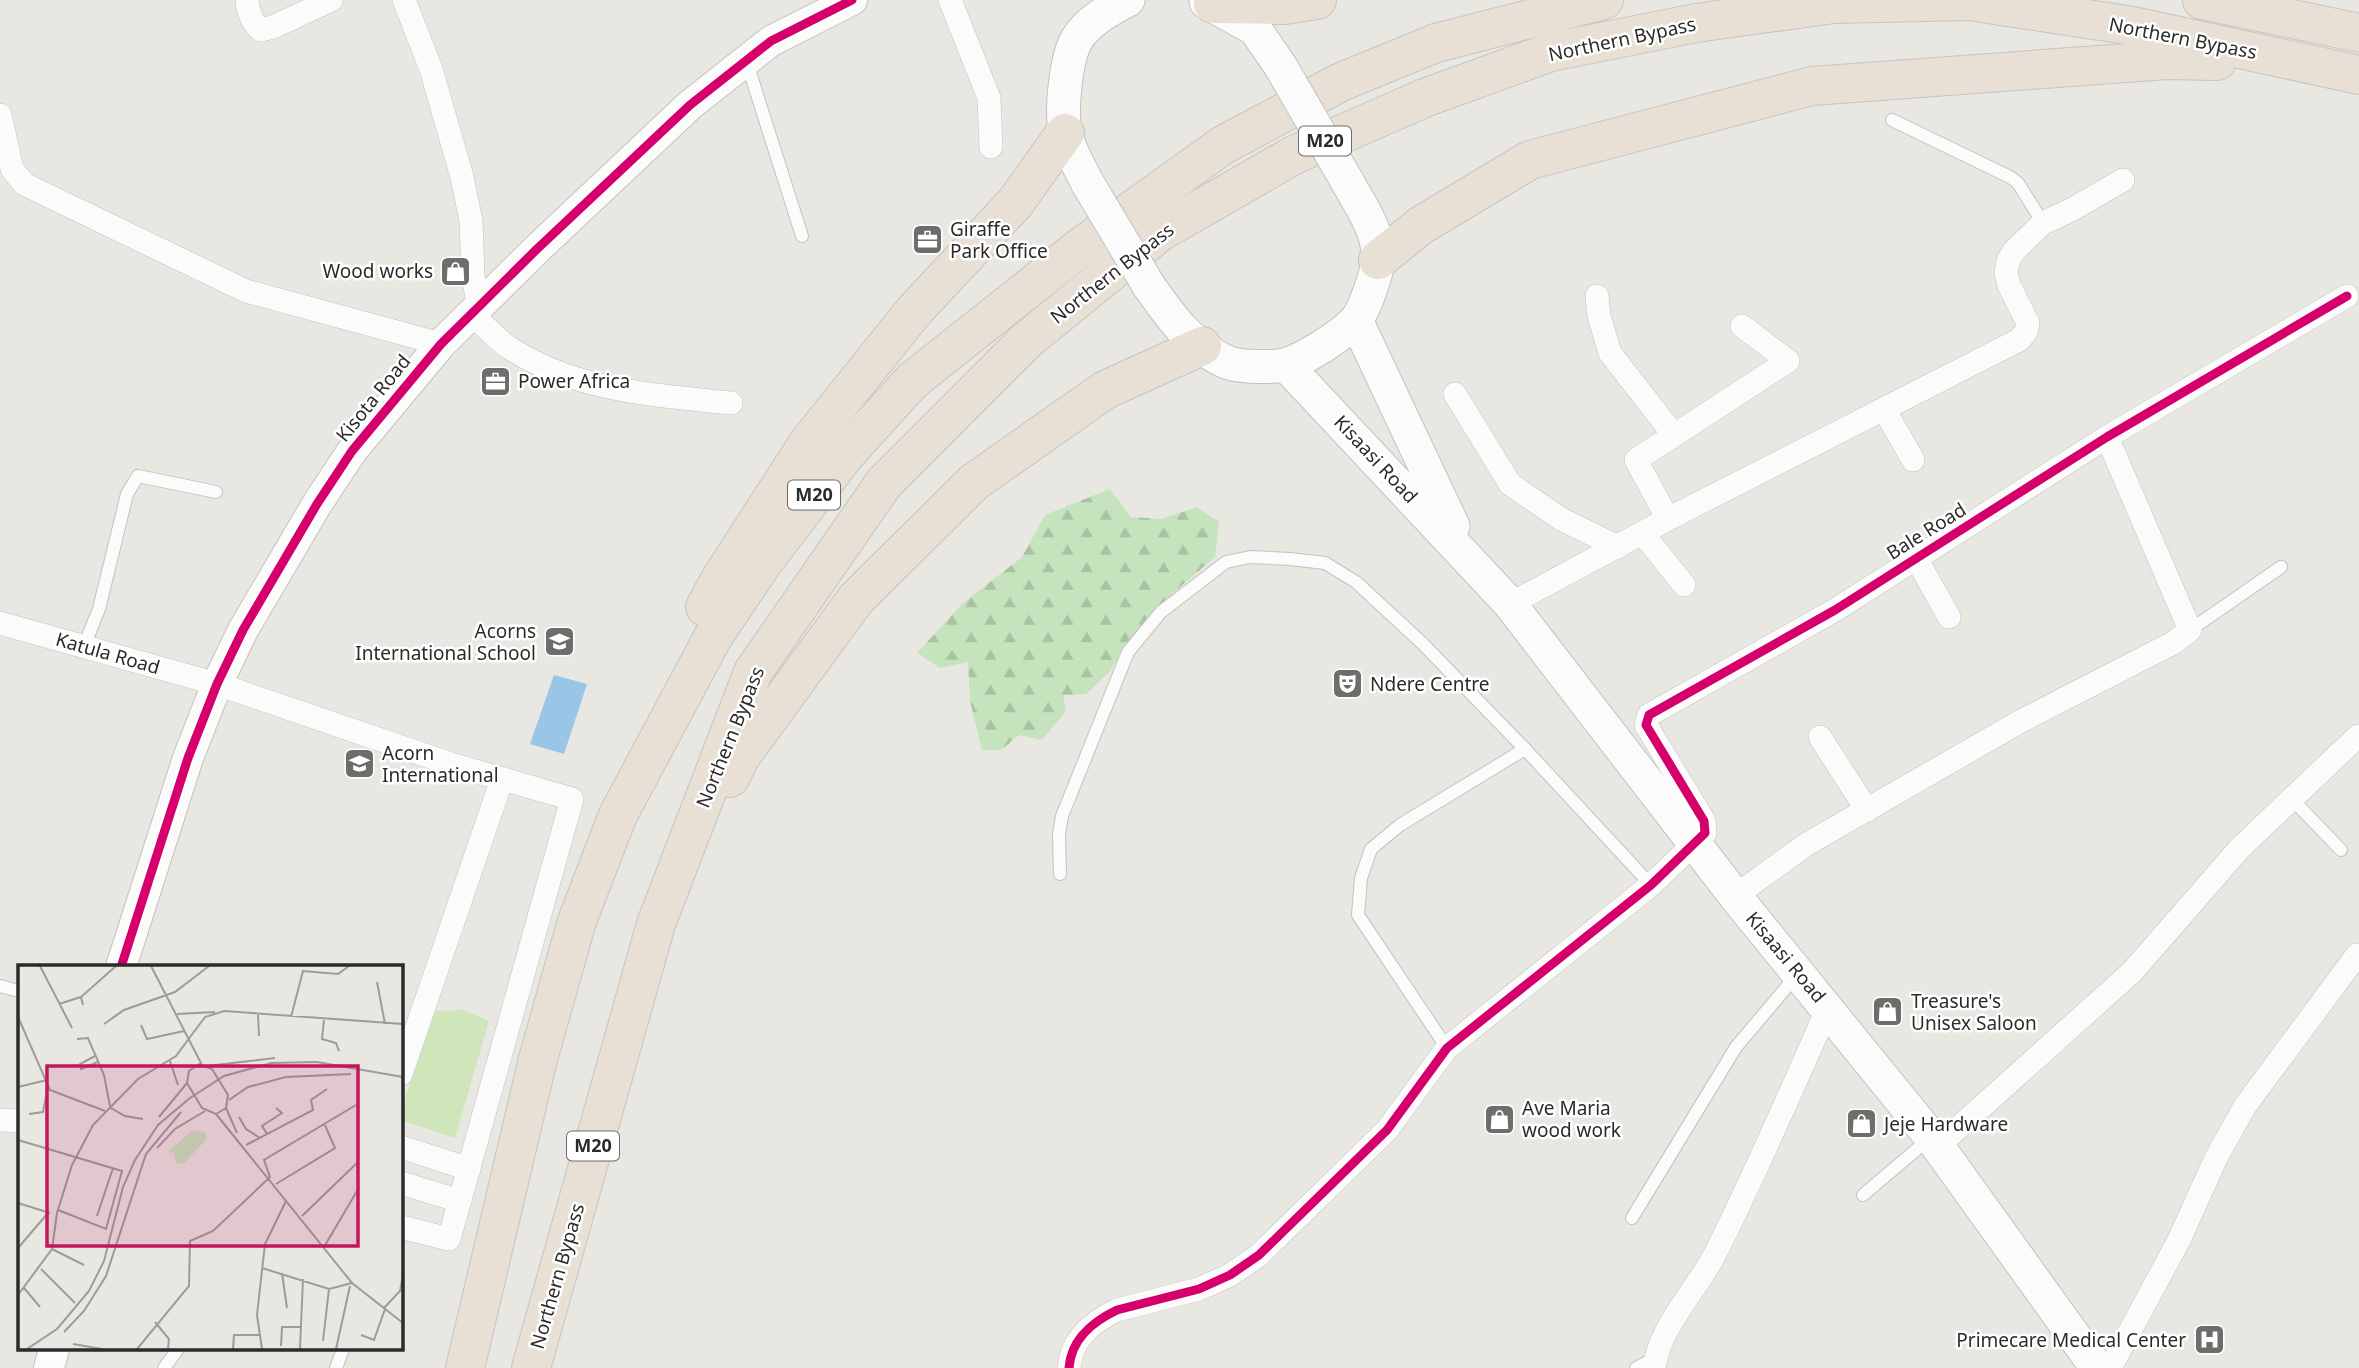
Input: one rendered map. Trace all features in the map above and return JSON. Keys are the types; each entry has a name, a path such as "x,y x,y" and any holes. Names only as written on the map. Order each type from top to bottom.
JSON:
{"highway":[{"path":"1206,2 1285,5 1317,0"},
{"name":"Northern Bypass","path":"465,1368 538,1059 578,921 618,815 713,637 762,564 845,455 912,381 1082,246 1223,145 1342,82 1436,43 1604,0"},
{"name":"Northern Bypass","path":"2202,0 2359,33"},
{"name":"Northern Bypass","path":"531,1368 656,923 752,672 884,483 1027,340 1160,232 1294,155 1427,97 1552,52 1696,23 1834,4 1969,1 2133,26 2359,75"},
{"path":"1378,260 1420,226 1530,160 1812,86 2166,60 2307,63"},
{"path":"618,815 652,704 721,578 808,443 914,311 1015,203 1065,133"},
{"path":"656,923 741,756 856,599 974,482 1105,390 1202,346"}],"main road":[{"path":"1128,0 1099,8 1076,39 1063,103 1065,133 1088,184 1175,324 1202,346 1230,363 1286,365 1318,348 1356,320 1370,289 1378,260 1372,226 1281,67 1255,29 1206,2"},
{"name":"Kisaasi Road","path":"1356,320 1465,554"},
{"name":"Kisaasi Road","path":"1286,365 1510,604 1735,896 1934,1142 2097,1368"}],"street":[{"path":"247,0 256,26 261,30 331,0"},
{"path":"404,0 431,69 462,177 471,221 475,310 505,345 538,364 591,384 636,394 731,402"},
{"name":"Kisota Road","path":"122,965 188,758 217,684 243,630 317,504 352,451 441,344 690,105 771,41 852,0"},
{"path":"950,0 989,98 991,147"},
{"path":"0,115 12,169 24,184 246,291 441,344"},
{"path":"0,185 8,157"},
{"path":"1510,604 1668,519 2019,340 2026,332 2028,323 2006,273 2008,261 2014,251 2043,223 2123,180"},
{"path":"1597,296 1599,316 1610,353 1673,434"},
{"name":"Bale Road","path":"1696,844 1705,833 1704,821 1646,725 1650,715 1835,610 2107,438 2347,296"},
{"path":"1668,519 1636,460 1787,361 1742,326"},
{"path":"1455,394 1510,484 1561,519 1618,547"},
{"path":"1884,409 1913,460"},
{"path":"1735,896 1807,844 2021,721 2173,642 2190,630 2107,438"},
{"path":"1643,534 1684,585"},
{"path":"1916,558 1949,617"},
{"name":"Katula Road","path":"0,623 217,684 443,761 572,799 469,1169"},
{"path":"1934,1142 2132,972 2240,848 2358,736"},
{"path":"1820,737 1867,810"},
{"path":"402,1071 502,779"},
{"path":"1069,1368 1077,1341 1104,1316 1117,1310 1199,1289 1230,1275 1259,1255 1387,1130 1447,1048 1651,885 1696,844"},
{"path":"2110,1368 2179,1240 2216,1158 2245,1106 2357,955"},
{"path":"1648,1365 1713,1258 1828,1008"},
{"path":"402,1147 469,1169 449,1240 402,1227"},
{"path":"402,1183 460,1201"},
{"path":"49,1368 54,1350"}],"lane":[{"path":"746,60 802,236"},
{"path":"1892,120 2010,177 2018,183 2043,223"},
{"path":"84,646 99,608 127,494 138,476 216,492"},
{"path":"1060,874 1059,834 1062,816 1128,652 1161,612 1226,562 1250,557 1325,563 1356,582 1423,644 1651,885"},
{"path":"2190,630 2281,568"},
{"path":"1447,1048 1358,915 1361,878 1371,849 1400,825 1525,749"},
{"path":"2291,798 2341,850"},
{"path":"1632,1219 1736,1047 1799,973"},
{"path":"0,986 18,990"},
{"path":"1863,1195 1934,1142"},
{"path":"164,1368 177,1350"},
{"path":"335,1368 343,1350"}],"green space":[{"path":"1110,489 1131,517 1161,519 1197,507 1219,522 1215,557 1172,594 1129,642 1109,672 1086,694 1063,695 1066,711 1042,740 1019,735 1001,750 982,750 970,701 968,662 940,668 917,653 962,604 1022,557 1045,515"},
{"path":"463,1010 489,1021 455,1138 402,1120 402,1108 435,1011"}],"water":[{"path":"554,675 587,684 564,754 530,744"}],"cycle path":[{"path":"122,965 188,758 217,684 243,630 317,504 352,451 441,344 690,105 771,41 852,0"},
{"path":"1069,1368 1078,1340 1091,1326 1108,1315 1117,1310 1199,1289 1230,1275 1259,1255 1387,1130 1447,1048 1651,885 1705,833 1704,821 1646,725 1649,715 1835,610 2107,437 2347,296"}],"place":[{"name":"Giraffe Park Office","path":"927,240"},
{"name":"Wood works","path":"456,271"},
{"name":"Power Africa","path":"495,381"},
{"name":"Acorns International School","path":"559,642"},
{"name":"Ndere Centre","path":"1347,684"},
{"name":"Acorn International","path":"359,764"},
{"name":"Treasure's Unisex Saloon","path":"1888,1012"},
{"name":"Ave Maria wood work","path":"1499,1119"},
{"name":"Jeje Hardware","path":"1861,1124"},
{"name":"Primecare Medical Center","path":"2209,1340"}]}
